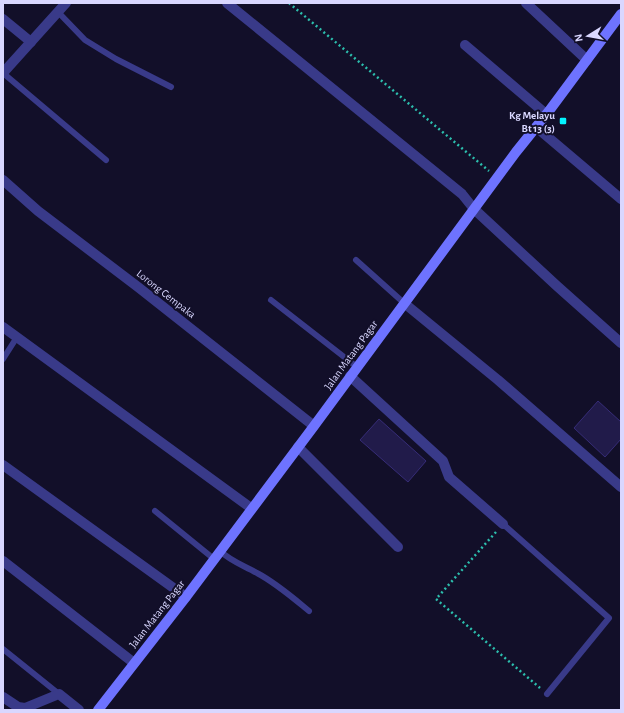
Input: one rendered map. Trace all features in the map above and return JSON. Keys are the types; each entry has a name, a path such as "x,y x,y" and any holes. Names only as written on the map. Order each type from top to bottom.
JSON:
{"main road":[{"name":"Jalan Matang Pagar","path":"98,710 186,597 497,178 621,14"}],"street":[{"path":"3,73 66,3"},
{"path":"227,3 462,194 474,209 621,343"},
{"path":"526,3 587,60"},
{"path":"3,19 31,42"},
{"path":"465,45 546,114"},
{"path":"536,127 621,199"},
{"name":"Lorong Cempaka","path":"3,180 38,211 144,292 314,426"},
{"path":"404,303 504,385 621,487"},
{"path":"3,327 251,508"},
{"path":"350,376 443,461 449,477 503,524"},
{"path":"298,447 398,547"},
{"path":"3,465 186,597"},
{"path":"3,561 134,663"},
{"path":"3,697 18,707 25,708 59,694 79,710"}],"lane":[{"path":"58,12 85,40 116,59 171,87"},
{"path":"3,73 106,160"},
{"path":"356,260 404,303"},
{"path":"271,300 357,367"},
{"path":"3,359 17,337"},
{"path":"155,511 217,555 256,572 282,588 309,611"},
{"path":"503,524 609,618 547,694"},
{"path":"3,649 59,694"}],"path":[{"path":"289,3 497,178"},
{"path":"503,524 436,599 547,694"}],"building":[{"path":"598,401 621,422 621,439 605,457 574,428"},
{"path":"379,419 426,461 408,482 360,440"}],"place":[{"name":"Kg Melayu Bt 13 (3)","path":"563,121"}]}
